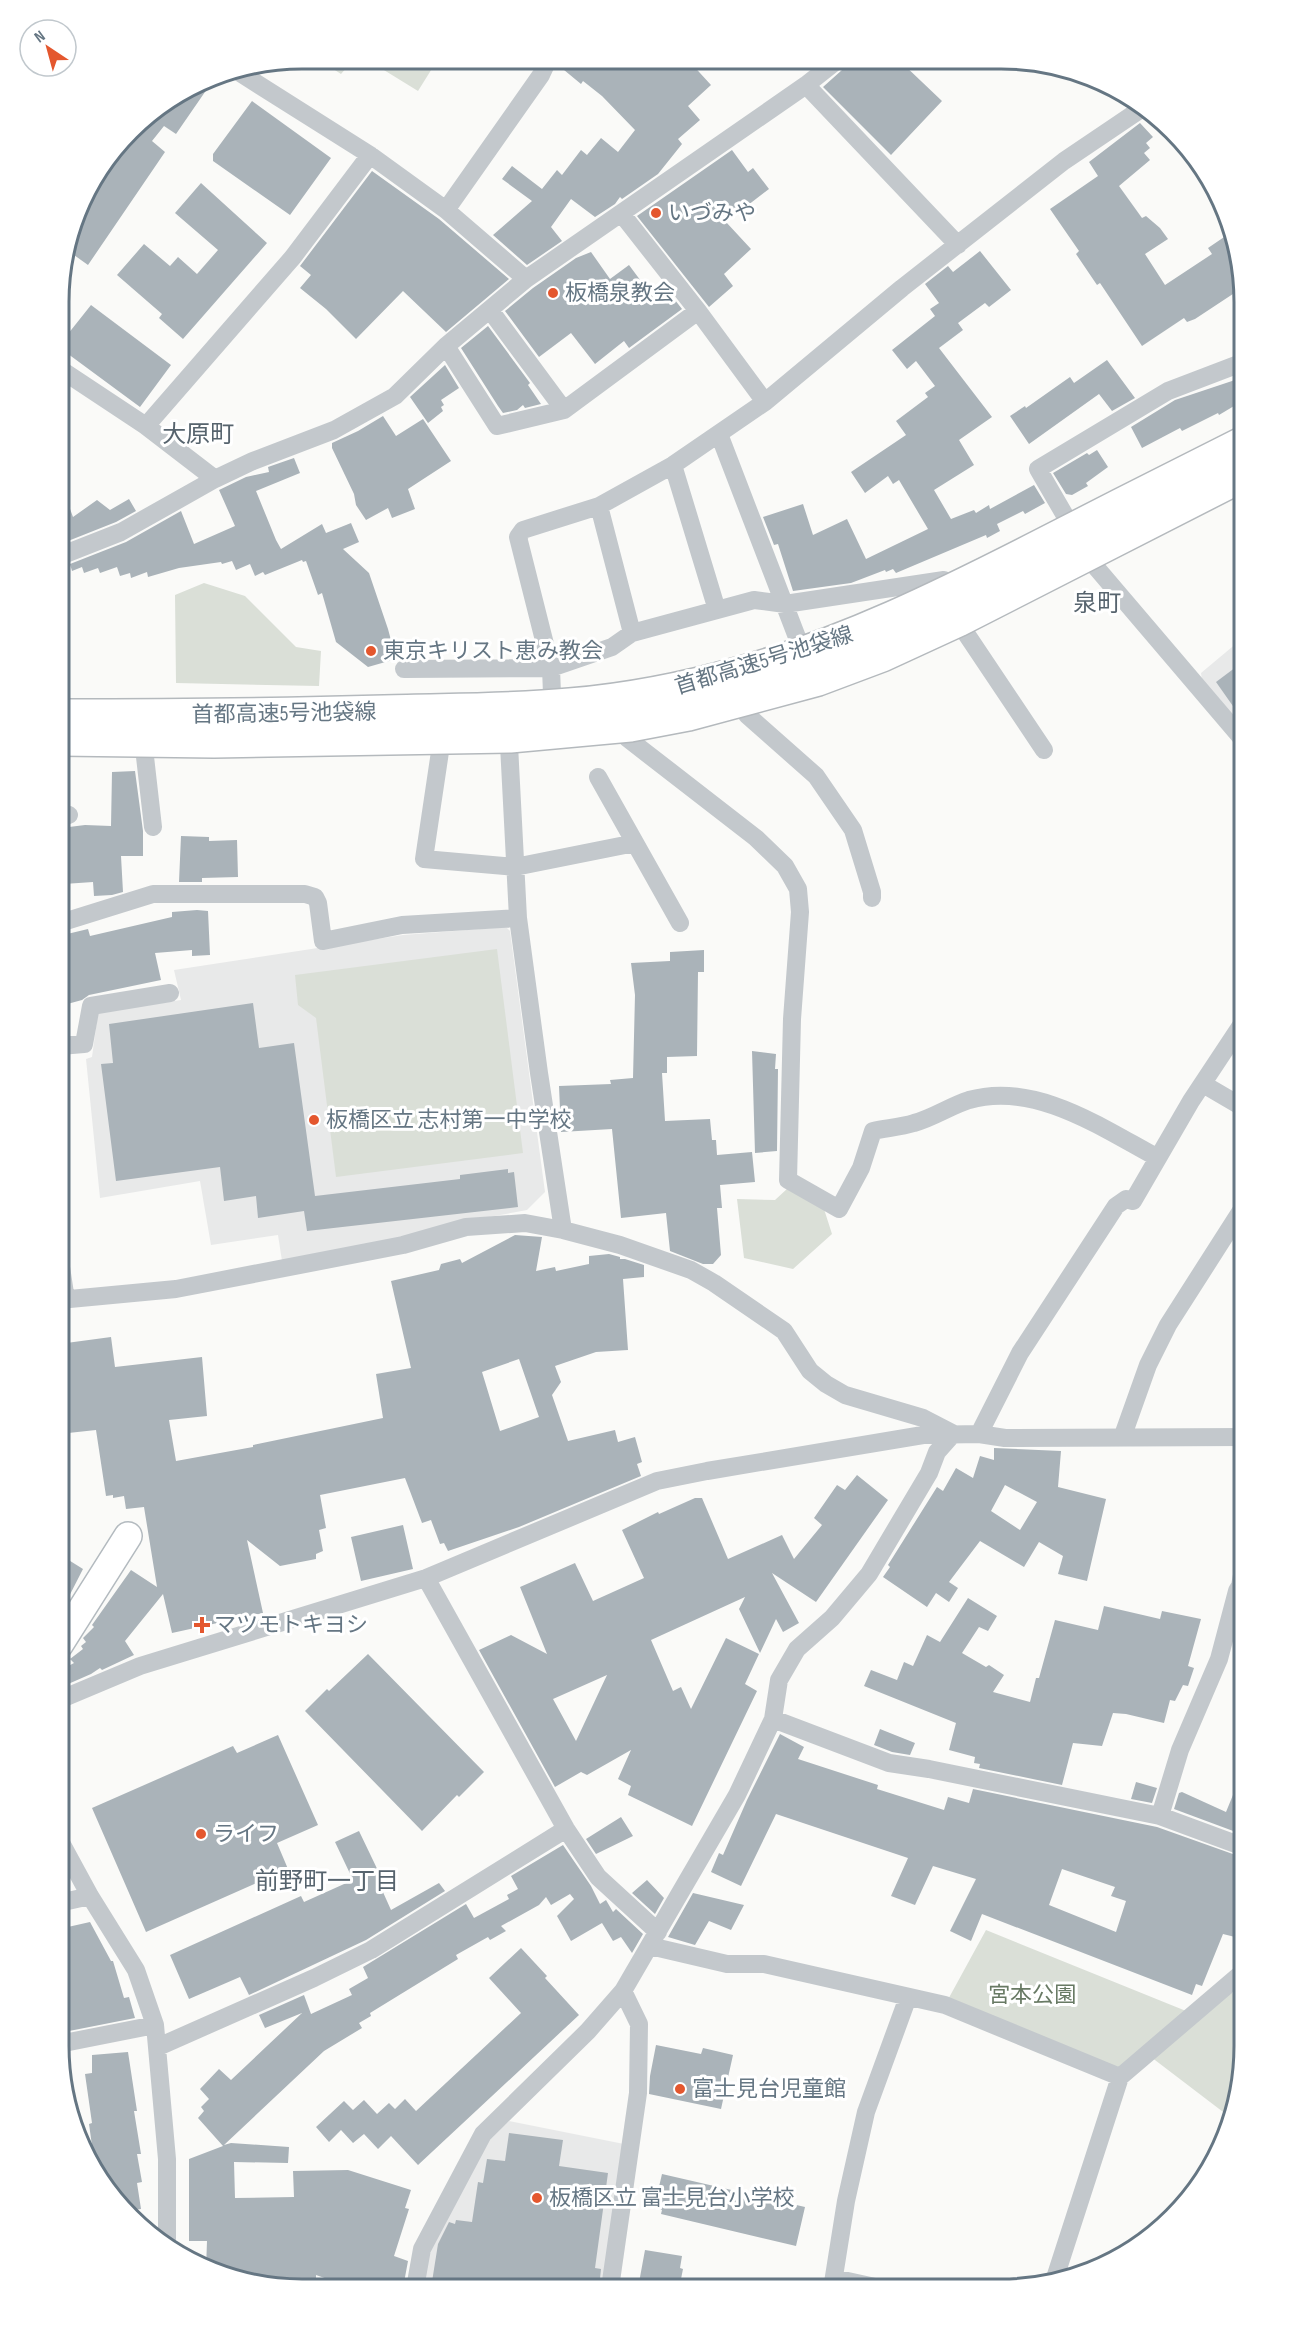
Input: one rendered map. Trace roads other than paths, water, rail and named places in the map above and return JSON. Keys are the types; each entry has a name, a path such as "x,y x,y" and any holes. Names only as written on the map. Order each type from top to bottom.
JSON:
{"highway":[{"name":"首都高速5号池袋線","path":"69,716 256,716 505,709 630,698 685,687 742,673 809,652 871,628 946,594 1234,448"},
{"name":"首都高速5号池袋線","path":"69,739 214,741 510,736 630,725 688,714 808,682 882,655 958,620 1234,479"}],"street":[{"path":"446,210 544,69"},
{"path":"69,552 121,532 215,479 334,430 395,396 446,346 526,279 826,69"},
{"path":"245,76 370,155 446,210 526,279"},
{"path":"806,85 958,245"},
{"path":"552,694 551,668 518,537 523,530 599,506 674,465 765,402 902,288 1064,161 1136,112"},
{"path":"146,426 293,257 370,155"},
{"path":"621,213 698,311 765,402"},
{"path":"490,310 564,410"},
{"path":"446,346 497,426 564,410 698,311"},
{"path":"1234,366 1168,391 1038,469 1067,519 1077,545 1234,729"},
{"path":"69,375 146,426 215,479"},
{"path":"719,434 800,645"},
{"path":"69,704 330,700 448,703 619,688 702,674 800,645 876,613 1234,434"},
{"path":"674,465 717,610"},
{"path":"69,748 509,745 627,738 730,720 831,690 963,629 1234,494"},
{"path":"599,506 632,633"},
{"path":"404,669 551,668 612,647 632,633 754,600 785,604 944,579"},
{"path":"963,629 1044,750"},
{"path":"747,714 816,776 853,830 872,898"},
{"path":"627,738 756,838 785,866 798,889 800,912 792,1019 788,1180 839,1209 861,1168 873,1131 914,1123 970,1100 995,1096 1040,1100 1057,1106 1158,1158"},
{"path":"441,745 424,859 516,867 635,843"},
{"path":"509,745 518,918 563,1230"},
{"path":"144,747 153,827"},
{"path":"598,777 680,922"},
{"path":"69,920 153,894 305,894 315,897 318,903 323,941 402,925 518,918"},
{"path":"69,1045 84,1044 91,1006 170,993"},
{"path":"979,1434 1020,1353 1116,1206 1126,1199 1133,1201 1234,1036"},
{"path":"1203,1084 1234,1102"},
{"path":"1122,1438 1148,1365 1168,1325 1234,1222"},
{"path":"69,1299 176,1289 403,1245 466,1227 498,1223 525,1223 620,1245 691,1270 784,1331 810,1371 826,1384 845,1395 923,1418 953,1434"},
{"path":"417,2279 422,2249 483,2134 588,2031 623,1991 737,1795 773,1719 779,1680 797,1649 832,1618 869,1574 929,1473 937,1452 953,1434"},
{"path":"69,1696 140,1666 426,1578 657,1481 923,1435 979,1434 1005,1438 1234,1437"},
{"path":"69,1629 128,1536"},
{"path":"426,1578 566,1829 598,1877 654,1939 727,1964 764,1964 945,2005 1120,2077"},
{"path":"1160,1816 1180,1750 1219,1659 1234,1602"},
{"path":"773,1719 889,1763 1160,1816 1234,1843"},
{"path":"158,2047 314,1978 371,1950 566,1829"},
{"path":"69,1857 136,1970 155,2025 167,2159 167,2236"},
{"path":"69,1901 90,1896"},
{"path":"1057,2272 1120,2077 1234,1980"},
{"path":"611,2279 638,2093 639,2024 623,1991"},
{"path":"834,2279 846,2202 866,2112 908,1997"},
{"path":"69,2042 155,2025"}],"place":[{"name":"いづみや","path":"656,213"},
{"name":"板橋泉教会","path":"553,293"},
{"name":"東京キリスト恵み教会","path":"371,651"},
{"name":"板橋区立 志村第一中学校","path":"314,1120"},
{"name":"マツモトキヨシ","path":"202,1625"},
{"name":"ライフ","path":"201,1834"},
{"name":"富士見台児童館","path":"680,2089"},
{"name":"板橋区立 富士見台小学校","path":"537,2198"}],"district":[{"name":"大原町","path":"198,434"},
{"name":"泉町","path":"1097,603"},
{"name":"前野町一丁目","path":"327,1881"}],"park label":[{"name":"宮本公園","path":"1032,1995"}]}
